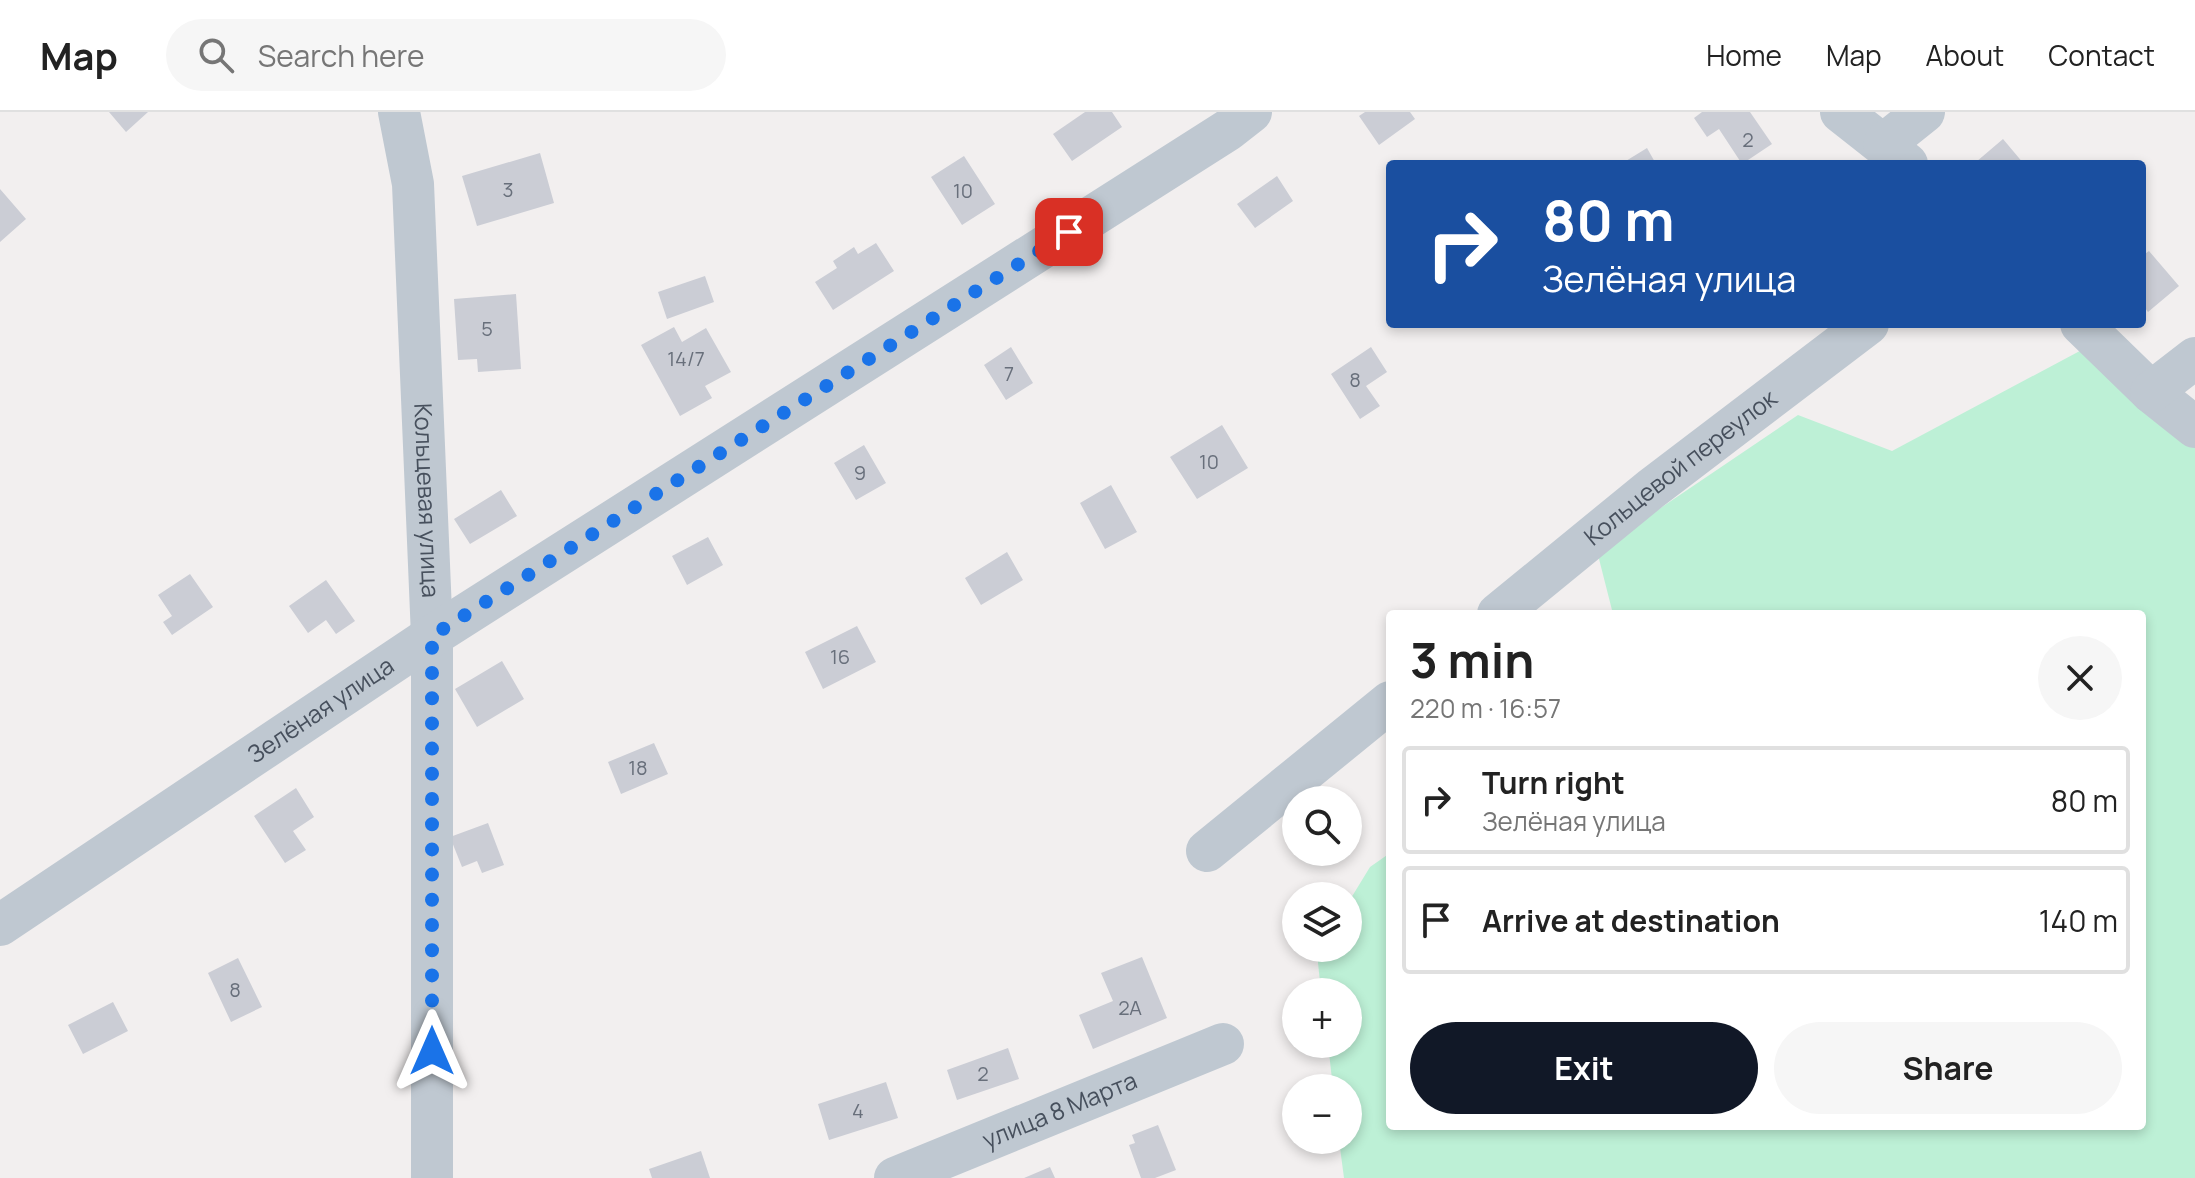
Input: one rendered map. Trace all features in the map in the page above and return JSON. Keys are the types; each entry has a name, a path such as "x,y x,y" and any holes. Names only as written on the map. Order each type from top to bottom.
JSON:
{"street":[{"name":"Кольцевая улица","path":"399,112 413,184 432,636 432,1178"},
{"name":"Зелёная улица","path":"0,925 432,636 1215,139 1251,112"},
{"path":"1841,112 1895,154 1924,112"},
{"name":"Кольцевой переулок","path":"1503,610 1651,489 1863,328"},
{"path":"2085,328 2151,392 2195,427"},
{"path":"2151,392 2195,358"},
{"path":"1207,851 1386,705"},
{"name":"улица 8 Марта","path":"895,1178 1223,1044"}],"green space":[{"path":"2091,345 2195,427 2195,1178 1344,1178 1341,1154 1362,1154 1362,1074 1331,1074 1330,1058 1362,1058 1362,978 1320,978 1318,962 1362,962 1361,882 1370,867 1386,856 1386,1130 2146,1130 2146,610 1612,610 1597,551 1798,415 1892,451"}],"building":[{"path":"109,112 148,112 126,132"},
{"path":"1085,112 1112,112 1122,127 1072,161 1053,134"},
{"path":"1365,112 1410,112 1415,119 1379,145 1359,116"},
{"path":"1702,112 1750,112 1772,144 1748,160 1739,160 1719,129 1707,137 1694,118"},
{"path":"2003,139 2021,160 1978,160"},
{"path":"1647,148 1654,160 1628,160"},
{"path":"540,153 554,203 477,226 462,176"},
{"path":"964,156 995,204 962,225 931,177"},
{"path":"1277,176 1293,201 1255,228 1237,204"},
{"path":"0,189 26,219 0,242"},
{"path":"876,243 894,271 833,310 815,282 837,268 833,261 854,247 858,254"},
{"path":"2149,251 2179,286 2148,312 2146,309 2146,253"},
{"path":"705,276 714,302 667,319 658,292"},
{"path":"516,294 521,369 478,372 477,359 458,360 454,299"},
{"path":"674,327 682,342 706,328 731,372 705,386 712,398 680,416 641,345"},
{"path":"1011,347 1033,383 1006,400 984,365"},
{"path":"1371,347 1387,372 1366,386 1380,406 1360,419 1331,374"},
{"path":"1222,425 1248,468 1197,499 1170,457"},
{"path":"864,445 886,483 856,500 834,463"},
{"path":"1111,485 1137,532 1105,549 1080,503"},
{"path":"501,490 517,516 470,544 454,519"},
{"path":"708,537 723,565 687,585 672,556"},
{"path":"1007,552 1023,580 981,605 965,578"},
{"path":"190,574 213,607 172,635 163,622 172,616 158,595"},
{"path":"326,580 355,621 336,634 326,620 308,633 289,606"},
{"path":"857,626 876,662 823,689 805,652"},
{"path":"502,661 524,699 477,727 455,689"},
{"path":"654,743 668,774 621,794 608,762"},
{"path":"296,788 314,817 293,831 306,850 285,863 254,816"},
{"path":"488,823 504,865 482,873 477,861 462,867 450,837"},
{"path":"1142,957 1167,1018 1093,1049 1079,1015 1113,1001 1101,973"},
{"path":"238,958 262,1007 231,1022 208,973"},
{"path":"113,1002 128,1031 83,1054 68,1025"},
{"path":"1008,1048 1019,1079 957,1100 947,1070"},
{"path":"886,1082 898,1118 829,1140 818,1104"},
{"path":"1158,1125 1176,1170 1155,1178 1141,1178 1129,1145 1135,1143 1132,1135"},
{"path":"701,1151 710,1178 652,1178 649,1169"},
{"path":"1050,1167 1055,1178 1024,1178"}],"route":[{"path":"432,1051 432,636 1069,232"}]}
